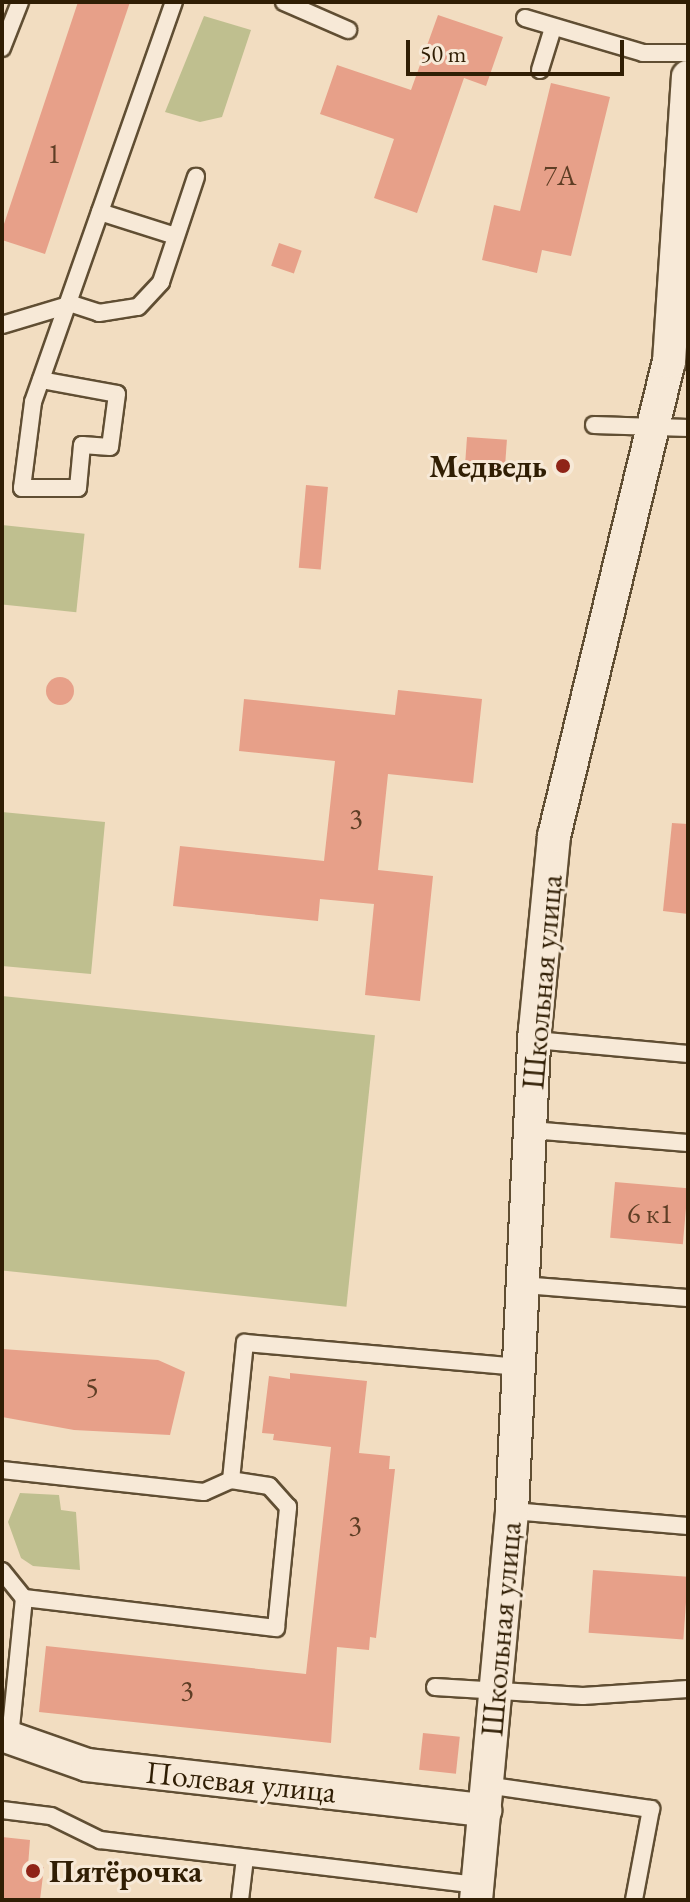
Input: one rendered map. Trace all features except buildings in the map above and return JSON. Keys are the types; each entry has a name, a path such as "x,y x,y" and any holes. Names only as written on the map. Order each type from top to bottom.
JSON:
{"street":[{"name":"Школьная улица","path":"476,1893 512,1511 535,1040 554,836 672,426 688,77"},
{"name":"Полевая улица","path":"6,1736 87,1765 485,1797"}],"lane":[{"path":"2,48 20,2"},
{"path":"41,380 117,394 110,447 82,445 78,488 22,488 41,380 72,304 100,212 174,2"},
{"path":"284,2 348,30"},
{"path":"525,18 643,53 688,53"},
{"path":"540,70 553,28"},
{"path":"2,325 72,304 99,313 138,307 161,282 196,177"},
{"path":"100,212 175,236"},
{"path":"594,425 672,426"},
{"path":"535,1040 688,1054"},
{"path":"530,1130 688,1143"},
{"path":"523,1285 688,1298"},
{"path":"231,1480 245,1343 520,1367"},
{"path":"2,1470 204,1492 231,1480 269,1486 288,1507 276,1628 24,1598 2,1571"},
{"path":"512,1511 688,1526"},
{"path":"6,1736 24,1598"},
{"path":"435,1687 583,1696 688,1689"},
{"path":"485,1797 651,1809 634,1900"},
{"path":"2,1810 51,1816 100,1840 245,1858 476,1893"},
{"path":"240,1900 245,1858"}],"green space":[{"path":"204,16 251,30 222,117 200,122 165,112"},
{"path":"2,525 85,534 76,612 2,604"},
{"path":"2,812 105,822 91,974 2,966"},
{"path":"2,996 375,1035 346,1307 2,1271"},
{"path":"20,1493 59,1495 61,1510 76,1512 80,1570 33,1566 21,1558 8,1522"}],"place":[{"name":"Медведь","path":"563,466"},
{"name":"Пятёрочка","path":"33,1871"}]}
